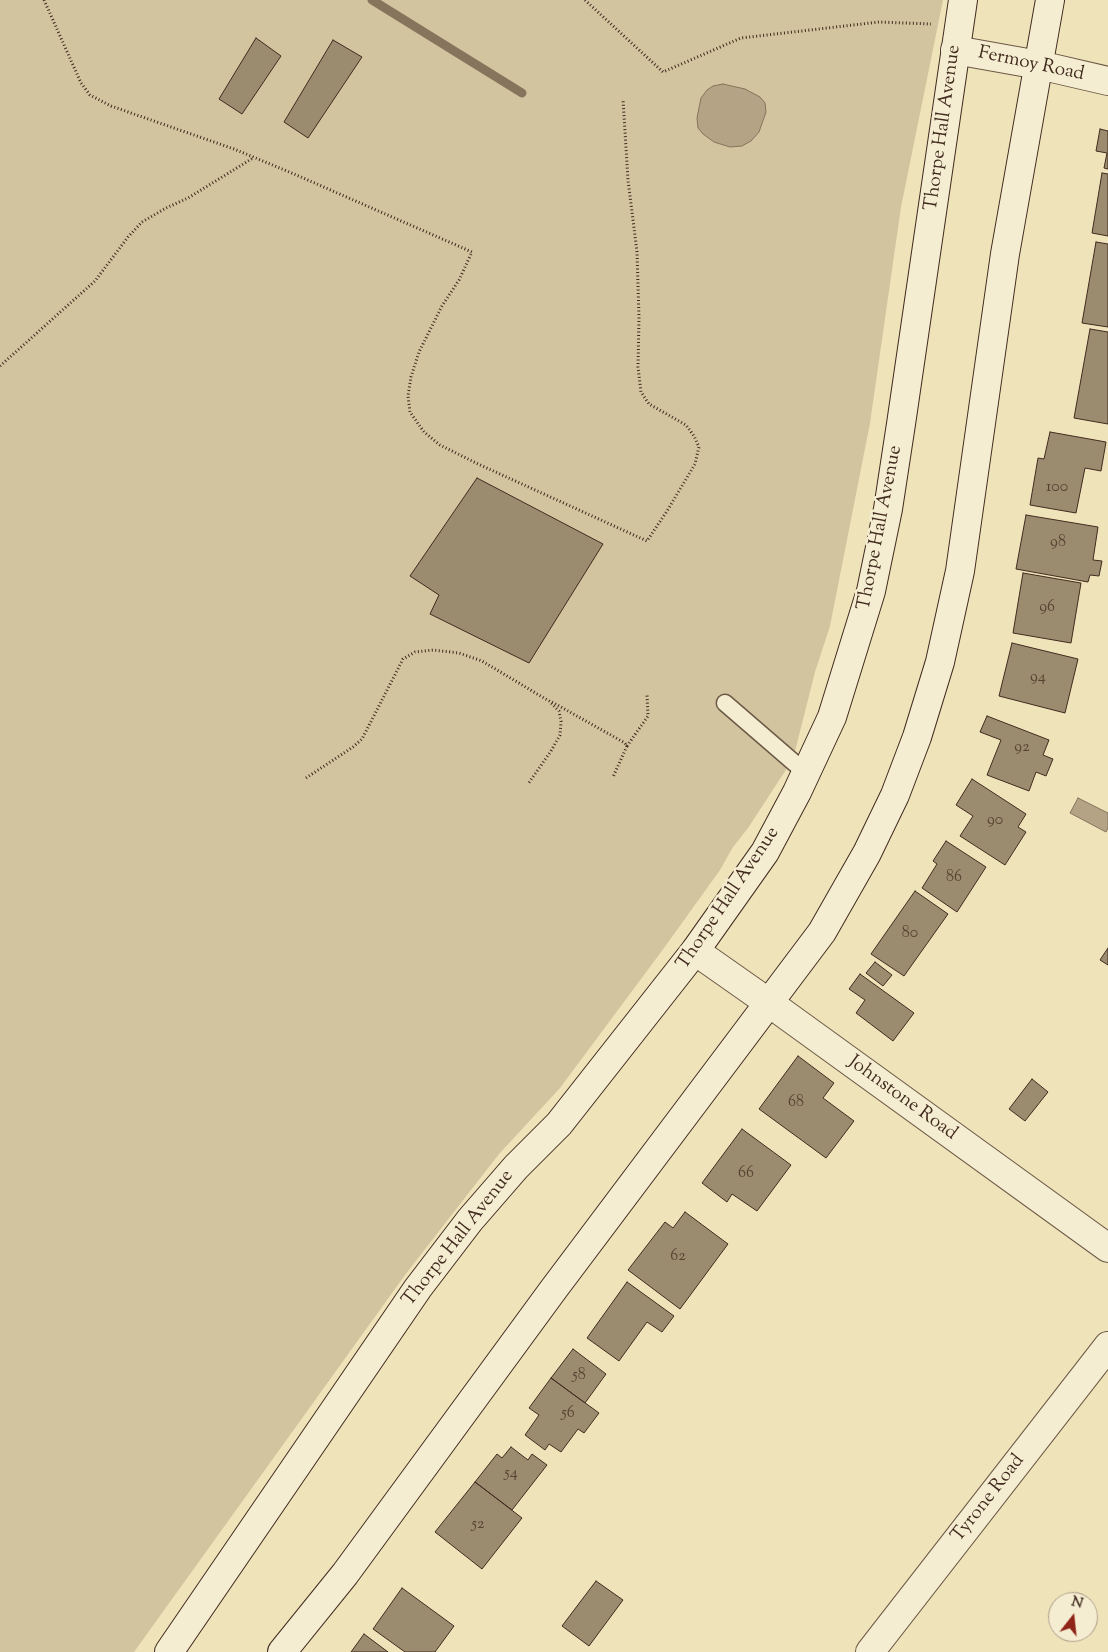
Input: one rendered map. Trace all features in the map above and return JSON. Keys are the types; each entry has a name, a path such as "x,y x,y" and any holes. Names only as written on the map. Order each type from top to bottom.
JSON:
{"street":[{"path":"282,1652 345,1574 553,1290 822,932 867,853 901,779 916,737 940,662 960,571 1005,254 1050,0"},
{"name":"Fermoy Road","path":"959,25 1039,65 1108,81"},
{"name":"Thorpe Hall Avenue","path":"169,1652 418,1288 470,1220 516,1167 559,1124 695,951 765,852 806,773 832,717 871,591 888,509 959,25"},
{"name":"Johnstone Road","path":"695,951 769,1002 1108,1248"},
{"name":"Tyrone Road","path":"870,1652 1108,1346"}],"lane":[{"path":"725,702 806,773"}],"path":[{"path":"44,0 81,83 90,95 111,106 254,157 472,252 459,280 442,306 419,352 411,376 408,396 410,412 424,432 440,444 555,500 647,541 695,464 699,447 686,425 649,404 641,392 638,367 637,252 628,180 623,98"},
{"path":"585,0 663,72 741,38 879,22 959,25"},
{"path":"0,366 95,281 128,237 142,222 188,198 254,157"},
{"path":"306,778 362,739 403,659 415,652 433,650 459,653 482,661 549,701 611,734 627,746"},
{"path":"613,777 627,746 648,716 648,695"},
{"path":"528,784 560,735 561,721 559,711 549,701"}],"shaded area":[{"path":"0,0 943,0 901,207 870,423 830,626 815,672 793,759 748,828 733,847 720,870 664,948 560,1088 499,1154 405,1275 134,1652 0,1652"},
{"path":"723,84 745,89 760,97 765,103 766,112 759,132 751,141 742,146 730,147 714,142 698,128 697,118 701,98 713,86"},
{"path":"1078,798 1108,813 1108,828 1106,832 1070,813"}],"building":[{"path":"256,38 281,56 242,114 219,99"},
{"path":"333,40 362,57 308,138 284,122"},
{"path":"1100,129 1108,131 1108,169 1104,168 1107,153 1096,151"},
{"path":"1102,173 1108,174 1108,236 1092,233"},
{"path":"1096,242 1108,244 1108,327 1082,323"},
{"path":"1090,329 1108,332 1108,424 1074,418"},
{"path":"1050,432 1106,442 1101,471 1085,468 1076,513 1030,505 1038,458 1044,459"},
{"path":"477,478 603,544 529,663 430,614 439,595 410,576"},
{"path":"1026,515 1098,527 1093,560 1102,561 1099,576 1090,575 1088,582 1016,569"},
{"path":"1023,573 1081,583 1071,643 1013,633"},
{"path":"1012,643 1078,659 1065,713 999,696"},
{"path":"987,716 1049,740 1043,755 1053,759 1046,776 1036,772 1029,791 987,775 1001,740 980,732"},
{"path":"972,779 1026,814 1018,827 1026,832 1005,865 960,836 973,816 956,805"},
{"path":"946,841 986,867 957,912 922,888 937,864 933,861"},
{"path":"915,891 948,914 904,976 871,954"},
{"path":"1108,948 1108,965 1100,960"},
{"path":"875,962 892,975 883,986 866,973"},
{"path":"860,974 914,1013 893,1041 856,1013 865,1000 849,989"},
{"path":"798,1056 834,1083 823,1098 854,1121 826,1158 759,1109"},
{"path":"1032,1079 1048,1092 1025,1121 1009,1109"},
{"path":"742,1129 791,1165 757,1211 732,1194 727,1202 702,1183"},
{"path":"685,1212 728,1244 680,1309 628,1270 665,1222 673,1228"},
{"path":"627,1282 674,1316 662,1332 647,1322 619,1361 587,1338"},
{"path":"573,1349 606,1374 585,1403 551,1378"},
{"path":"551,1378 599,1413 584,1433 578,1429 561,1452 549,1444 545,1450 525,1435 539,1415 529,1408"},
{"path":"511,1447 528,1460 532,1454 547,1465 512,1510 475,1482 497,1454 502,1458"},
{"path":"475,1482 522,1518 482,1569 435,1532"},
{"path":"596,1581 623,1600 589,1646 562,1626"},
{"path":"402,1588 454,1626 435,1652 405,1652 373,1629"},
{"path":"364,1634 388,1652 351,1652"}],"waterway":[{"path":"372,0 522,93"}]}
